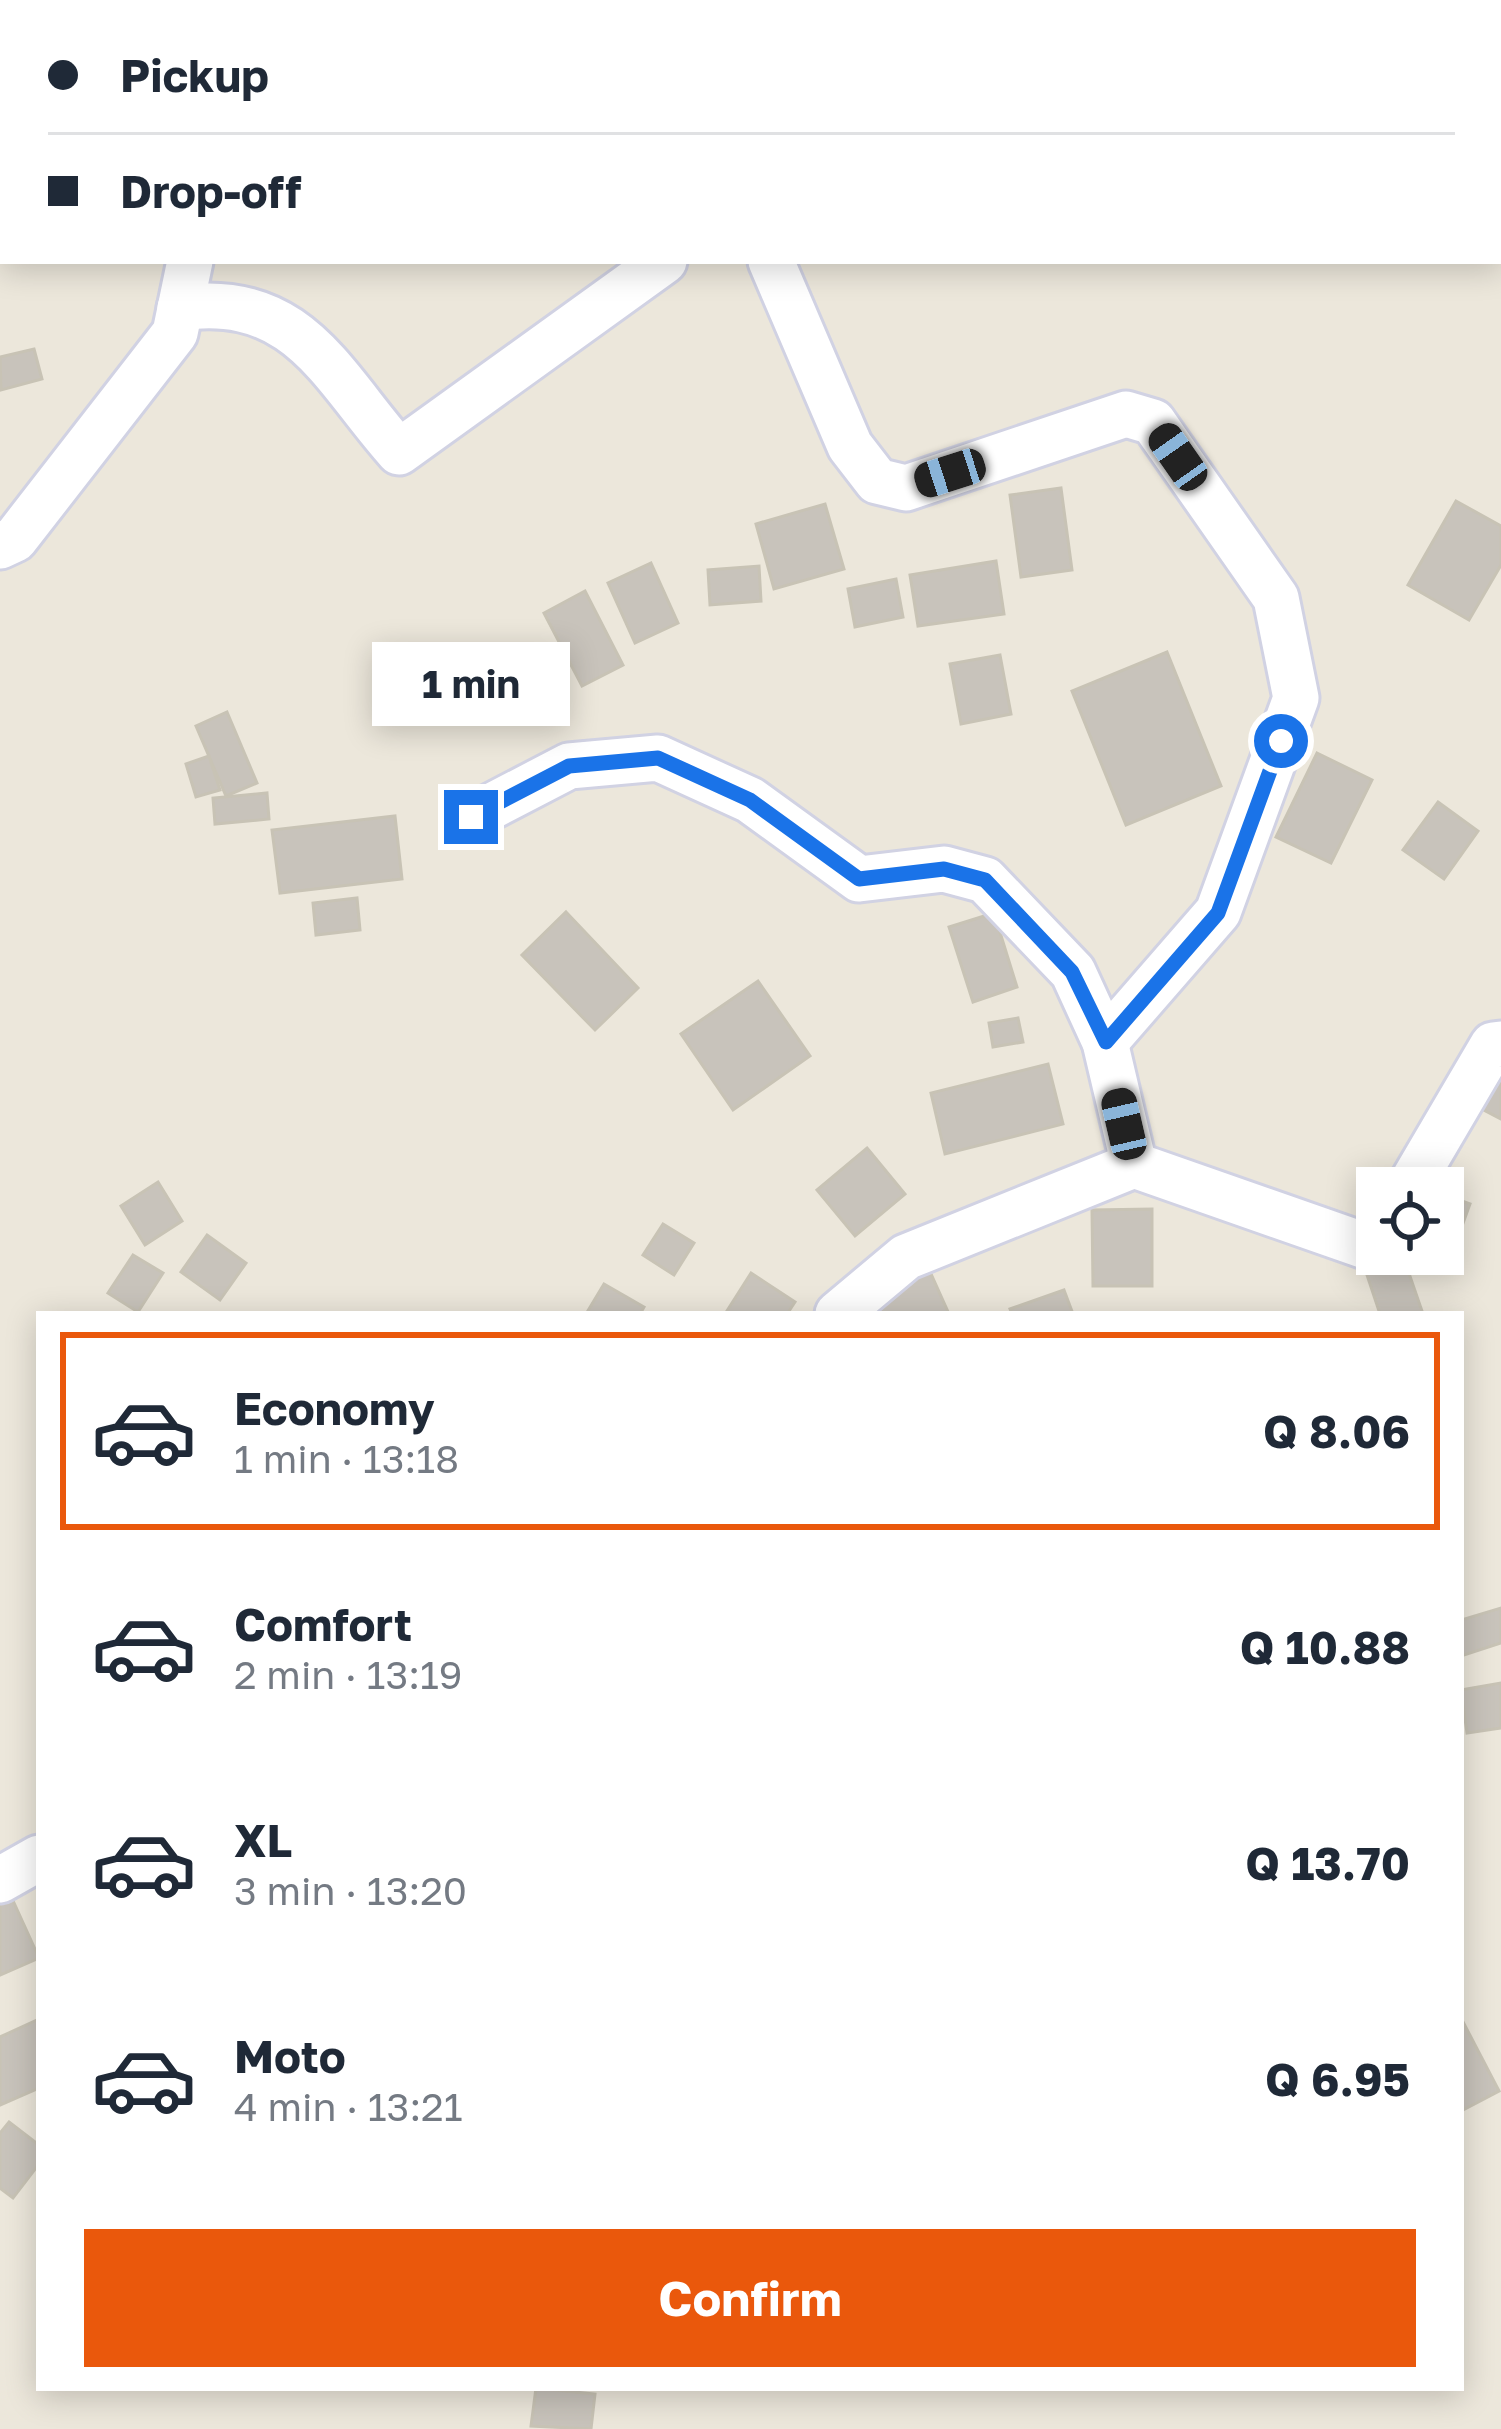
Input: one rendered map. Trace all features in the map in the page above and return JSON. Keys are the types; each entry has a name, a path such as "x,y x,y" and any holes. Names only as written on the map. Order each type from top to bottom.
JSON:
{"street":[{"path":"0,546 15,539 175,333 189,264"},
{"path":"180,308 214,303 280,321 330,364 399,452 660,264"},
{"path":"772,264 850,446 877,481 906,488 1126,414 1153,422 1276,598 1296,698 1218,913 1106,1042"},
{"path":"471,817 569,766 658,758 750,800 859,879 944,869 985,880 1072,972 1106,1042 1133,1165"},
{"path":"1421,1167 1493,1045 1501,1044"},
{"path":"842,1311 906,1257 1133,1165 1356,1243"},
{"path":"0,1880 36,1860"}],"building":[{"path":"34,349 42,379 1,390 0,357"},
{"path":"1061,488 1072,570 1021,577 1010,495"},
{"path":"1456,501 1501,526 1501,565 1469,620 1408,585"},
{"path":"825,504 844,569 774,589 756,524"},
{"path":"996,561 1004,614 918,626 910,575"},
{"path":"651,563 678,623 635,643 608,583"},
{"path":"759,566 761,601 710,605 708,570"},
{"path":"896,579 903,617 855,627 848,589"},
{"path":"585,591 623,665 582,686 544,613"},
{"path":"1167,652 1221,786 1126,825 1072,691"},
{"path":"1000,655 1011,714 961,724 950,664"},
{"path":"227,712 257,783 226,796 196,726"},
{"path":"1317,753 1372,780 1331,863 1276,837"},
{"path":"209,756 220,790 196,797 186,764"},
{"path":"267,793 269,819 215,824 213,798"},
{"path":"1438,802 1478,831 1444,879 1403,850"},
{"path":"395,816 402,879 280,893 272,830"},
{"path":"357,898 360,930 316,935 313,903"},
{"path":"566,912 638,988 595,1030 522,955"},
{"path":"994,913 1017,987 973,1002 949,927"},
{"path":"758,981 810,1056 733,1110 681,1034"},
{"path":"1018,1018 1023,1042 993,1047 989,1023"},
{"path":"1048,1064 1063,1124 945,1154 931,1093"},
{"path":"1501,1072 1501,1119 1482,1109"},
{"path":"867,1148 905,1194 855,1236 817,1190"},
{"path":"158,1182 182,1221 145,1245 121,1206"},
{"path":"1152,1209 1152,1286 1093,1286 1092,1210"},
{"path":"663,1224 694,1243 674,1275 643,1255"},
{"path":"207,1235 246,1263 220,1300 181,1272"},
{"path":"133,1255 163,1273 139,1311 108,1293"},
{"path":"927,1265 948,1311 873,1311"},
{"path":"751,1273 795,1302 789,1311 727,1311"},
{"path":"1367,1275 1410,1275 1422,1311 1379,1311"},
{"path":"604,1284 644,1307 642,1311 588,1311"},
{"path":"1064,1290 1072,1311 1011,1311"},
{"path":"1501,1608 1501,1643 1464,1655 1464,1619"},
{"path":"1501,1683 1501,1728 1467,1733 1464,1689"},
{"path":"10,1894 36,1959 0,1975 0,1899"},
{"path":"36,2020 36,2089 0,2105 0,2037"},
{"path":"1464,2024 1499,2091 1464,2109"},
{"path":"9,2122 36,2143 36,2168 13,2198 0,2188 0,2133"},
{"path":"536,2391 595,2394 591,2429 531,2426"}],"route":[{"path":"471,817 569,766 658,758 750,800 859,879 944,869 985,880 1072,972 1106,1042 1218,913 1281,741"}]}
